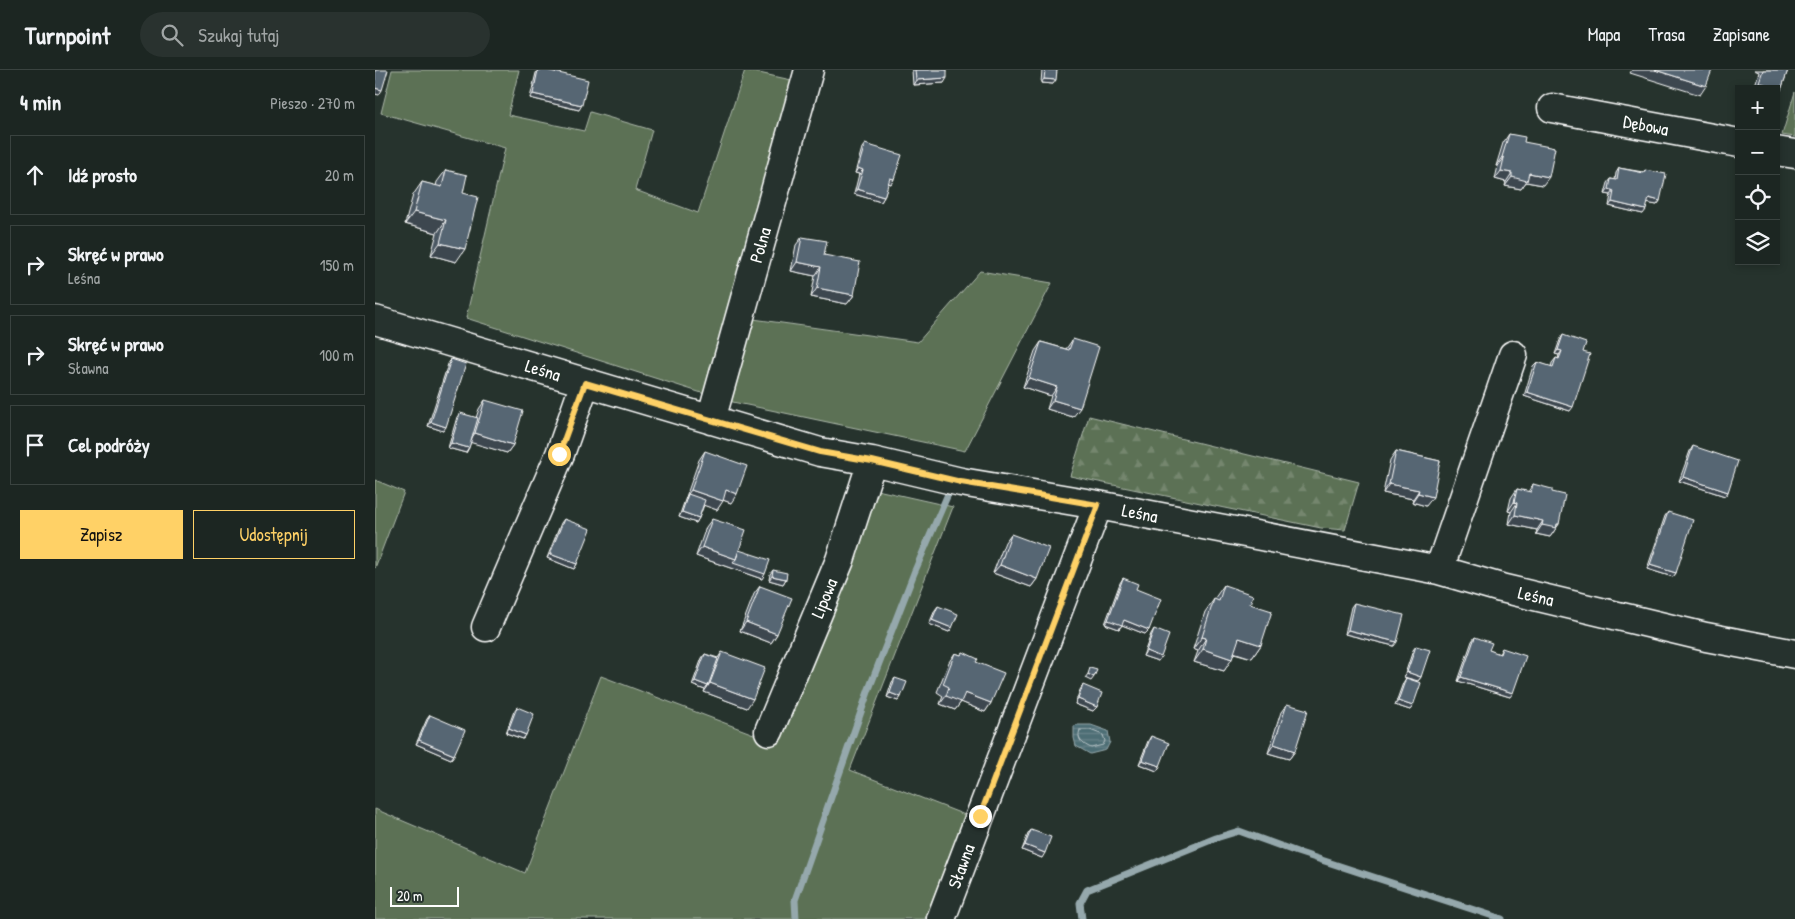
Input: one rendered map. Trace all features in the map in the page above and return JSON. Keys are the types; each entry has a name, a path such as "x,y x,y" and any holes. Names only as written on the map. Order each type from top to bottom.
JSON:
{"street":[{"name":"Polna","path":"711,420 809,70"},
{"name":"Dębowa","path":"1552,108 1735,143"},
{"path":"1780,152 1795,154"},
{"name":"Leśna","path":"375,320 820,452 872,461 961,482 1098,505 1439,570 1501,588 1697,634 1795,654"},
{"path":"1439,570 1513,355"},
{"path":"486,627 559,454 585,383"},
{"name":"Lipowa","path":"769,732 839,560 872,461"},
{"name":"Sławna","path":"941,919 1098,505"}],"green space":[{"path":"392,70 519,70 508,115 584,131 590,112 652,130 635,190 698,213 745,70 796,81 705,394 466,318 505,148 381,113"},
{"path":"1795,92 1795,137 1782,135"},
{"path":"980,271 1052,283 965,451 728,401 746,318 918,342"},
{"path":"1089,416 1359,482 1345,530 1321,528 1070,476"},
{"path":"375,480 404,492 375,568"},
{"path":"877,490 953,507 850,770 965,815 925,919 375,919 375,809 525,873 601,676 772,741"}],"water":[{"path":"1091,725 1108,731 1110,742 1106,750 1090,754 1076,746 1074,726"}],"building":[{"path":"375,70 388,70 382,90 375,88"},
{"path":"538,70 546,70 588,80 582,105 533,94"},
{"path":"915,70 947,70 947,78 916,80"},
{"path":"1045,70 1057,70 1056,80 1044,79"},
{"path":"1655,70 1712,70 1706,86"},
{"path":"1763,70 1788,70 1781,90 1780,85 1767,85 1759,82"},
{"path":"1509,134 1525,137 1524,142 1555,148 1549,177 1529,173 1527,181 1512,177 1512,173 1501,171 1504,158 1502,157"},
{"path":"865,144 902,155 894,179 890,178 884,197 857,189 863,170 858,168"},
{"path":"1619,168 1644,173 1645,170 1666,174 1660,201 1649,198 1646,210 1612,202 1614,191 1609,189 1611,179 1617,180"},
{"path":"446,170 467,175 463,193 478,197 465,249 440,243 446,220 414,212 422,182 442,187"},
{"path":"802,237 827,241 824,255 860,262 854,295 817,288 821,267 797,262"},
{"path":"1563,335 1586,343 1583,352 1590,354 1573,407 1527,392 1537,362 1553,367 1556,358 1559,359 1562,351 1558,350"},
{"path":"1073,339 1099,347 1080,408 1053,400 1057,387 1029,378 1041,342 1069,350"},
{"path":"451,359 466,364 446,427 431,422"},
{"path":"485,400 523,411 513,445 475,433"},
{"path":"460,413 478,418 469,448 451,443"},
{"path":"1693,446 1738,461 1728,492 1683,477"},
{"path":"705,451 747,466 737,494 726,490 723,501 691,490"},
{"path":"1396,451 1440,461 1433,497 1418,493 1419,490 1389,484"},
{"path":"1533,484 1565,495 1559,524 1557,524 1556,528 1542,525 1543,521 1515,515 1517,503 1514,502 1517,489 1531,492"},
{"path":"688,494 705,500 699,518 682,512"},
{"path":"1668,512 1693,520 1676,573 1650,565"},
{"path":"564,519 591,529 577,564 550,554"},
{"path":"712,519 746,530 736,559 702,547"},
{"path":"1011,534 1049,548 1037,579 1000,565"},
{"path":"739,550 770,560 765,574 733,563"},
{"path":"773,570 787,573 786,579 772,576"},
{"path":"1123,578 1138,584 1136,589 1161,599 1149,630 1124,620 1122,625 1108,620"},
{"path":"1224,585 1253,595 1250,604 1272,611 1261,645 1239,638 1232,659 1203,649 1206,638 1202,637 1214,599 1219,601"},
{"path":"760,586 792,598 777,634 746,622"},
{"path":"1354,603 1404,615 1397,642 1348,630"},
{"path":"938,606 958,614 952,628 932,620"},
{"path":"1154,629 1169,635 1161,657 1146,651"},
{"path":"1475,637 1492,643 1489,650 1500,654 1502,648 1526,656 1513,693 1461,677"},
{"path":"1416,646 1430,650 1421,677 1407,672"},
{"path":"722,652 765,668 753,699 710,683"},
{"path":"963,652 978,659 976,662 1004,673 991,703 965,693 961,702 946,696 949,687 943,684 955,653 961,655"},
{"path":"705,654 718,659 708,686 695,681"},
{"path":"1090,668 1097,670 1094,677 1088,674"},
{"path":"895,678 907,682 901,697 890,693"},
{"path":"1406,678 1421,683 1413,706 1398,701"},
{"path":"1083,685 1102,693 1097,707 1078,699"},
{"path":"1287,704 1308,710 1295,751 1274,744"},
{"path":"517,707 534,714 526,735 509,728"},
{"path":"430,715 465,730 454,755 419,740"},
{"path":"1151,736 1169,743 1160,766 1142,760"},
{"path":"1031,830 1051,837 1045,853 1025,845"}],"waterway":[{"path":"796,919 795,900 869,689 914,573 948,494"},
{"path":"1082,919 1080,903 1087,890 1216,838 1239,831 1297,852 1502,919"}],"route":[{"path":"559,454 585,383 820,452 872,461 961,482 1098,505 980,816"}]}
